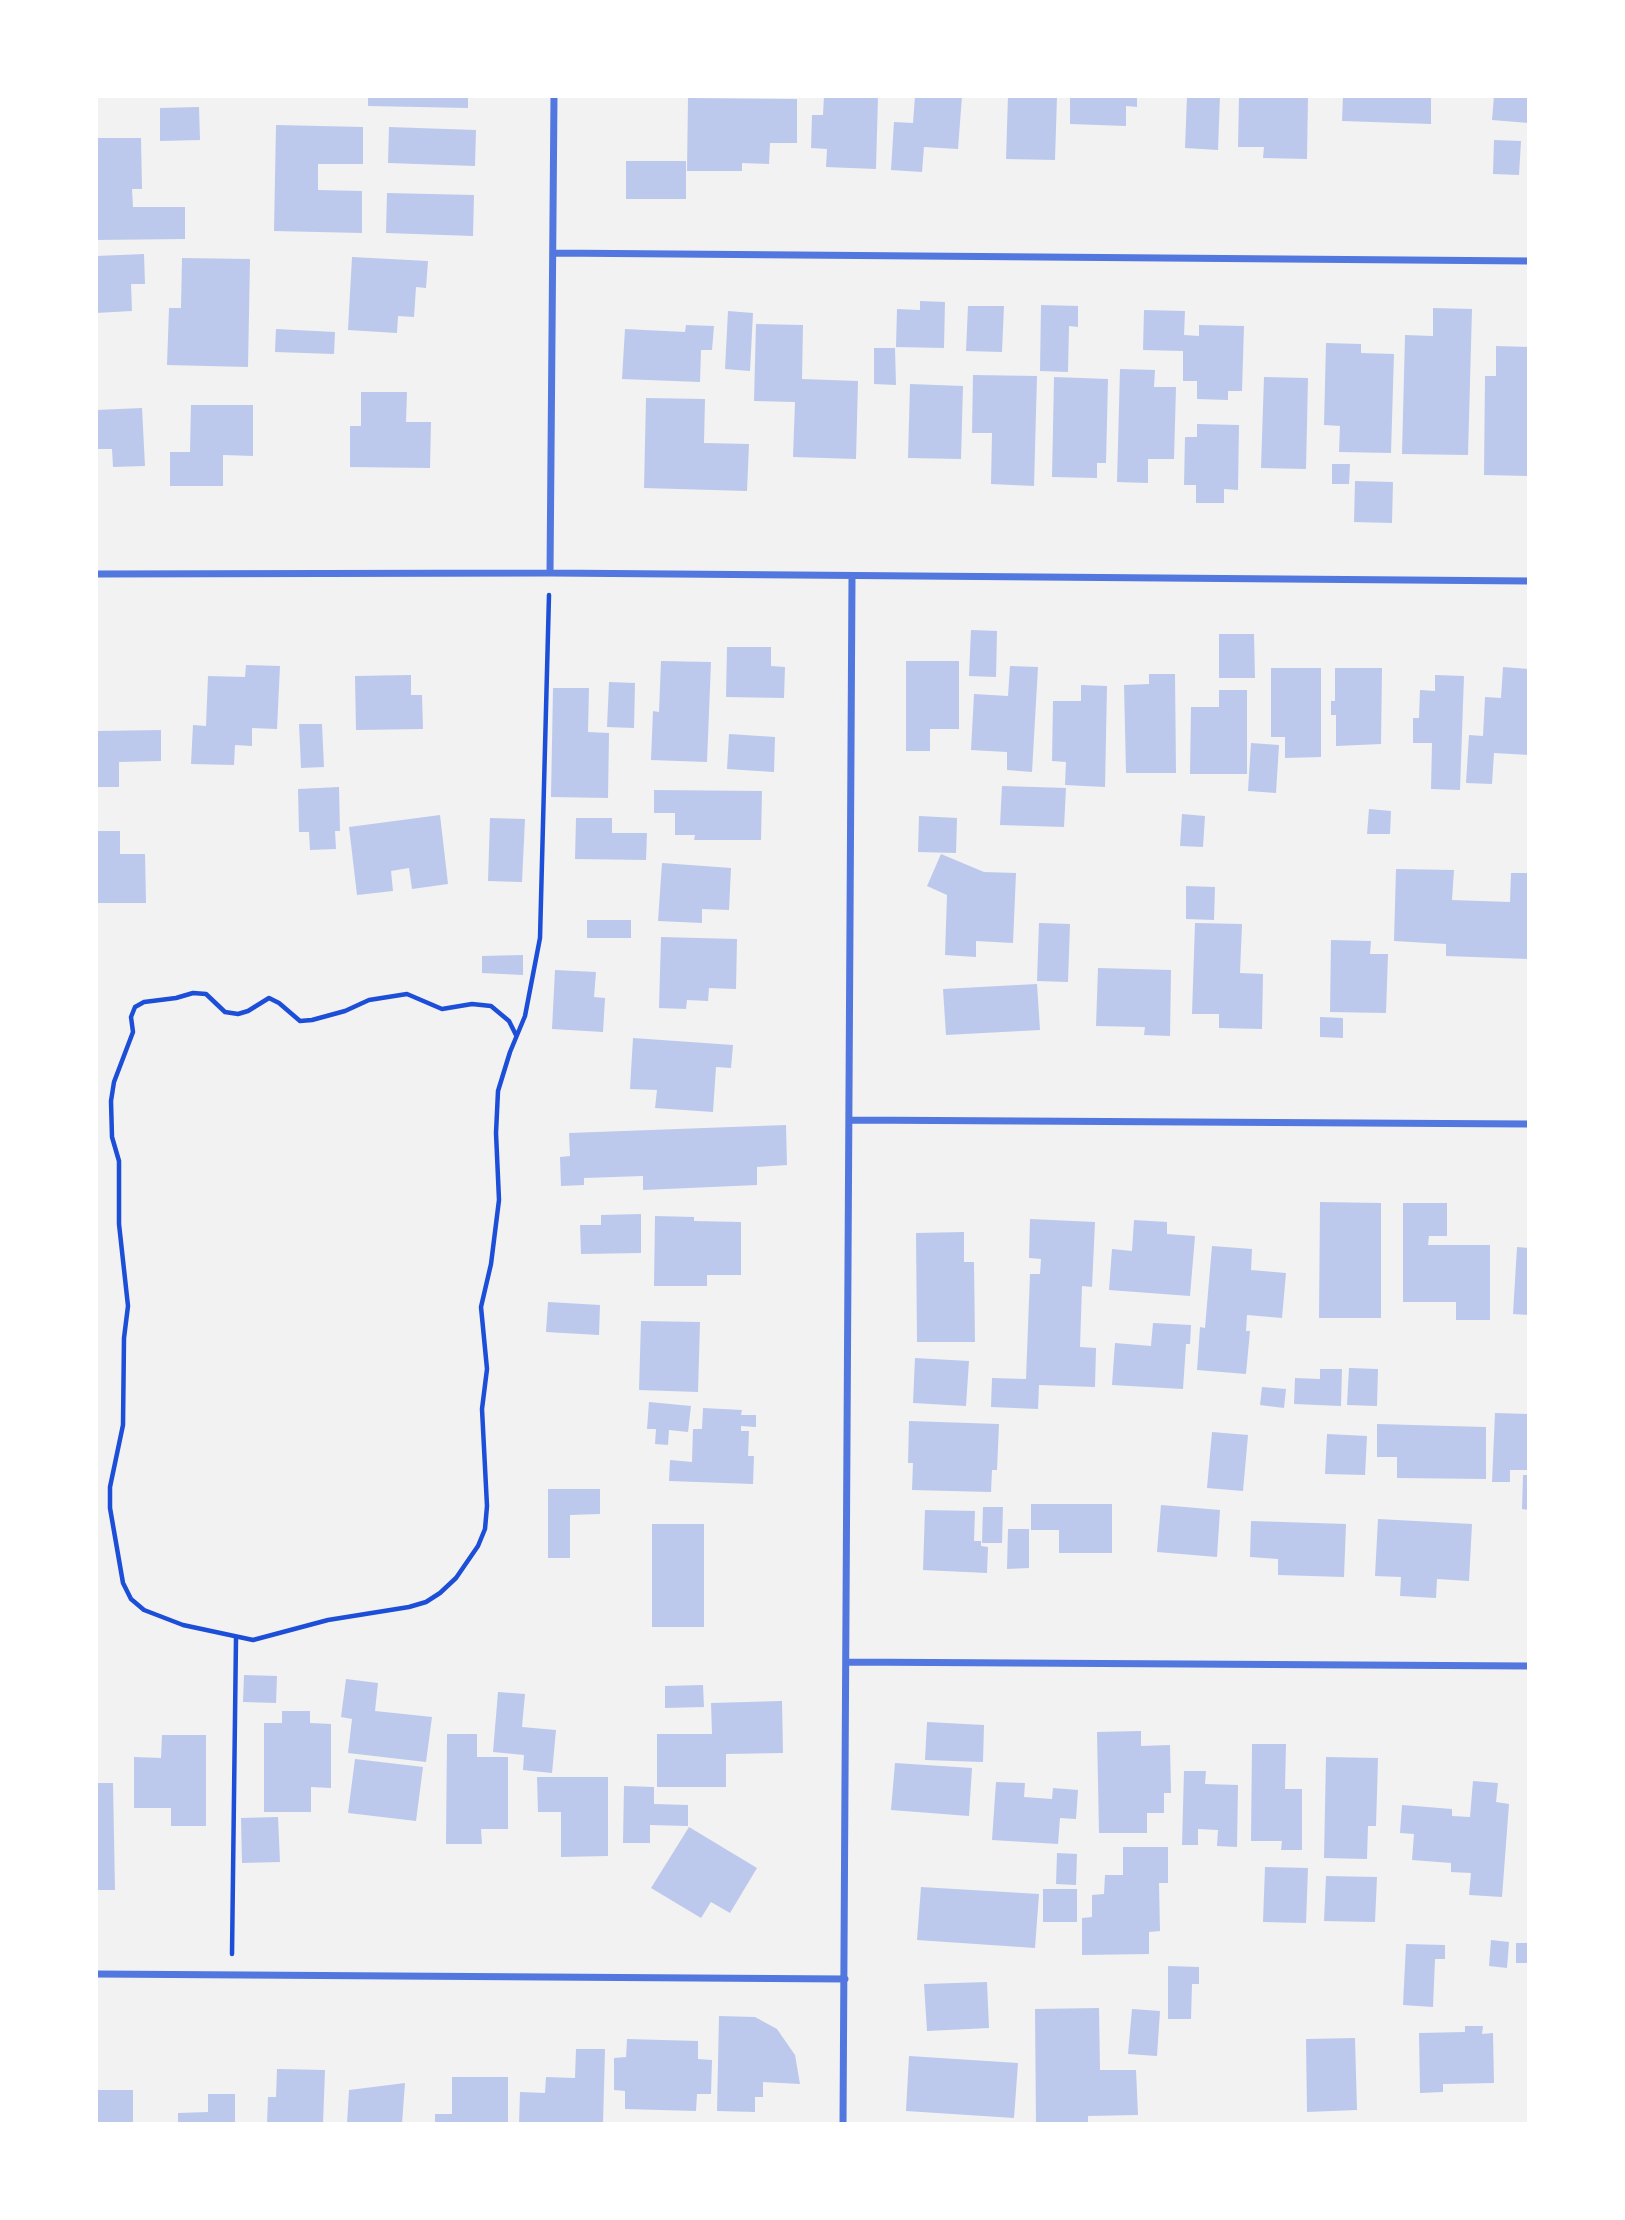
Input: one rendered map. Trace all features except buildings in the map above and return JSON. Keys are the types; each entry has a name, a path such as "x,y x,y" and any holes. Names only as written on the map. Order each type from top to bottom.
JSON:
{"street":[{"path":"550,573 554,96"},
{"path":"553,253 1529,261"},
{"path":"96,574 550,573 1529,581"},
{"path":"843,2124 852,577"},
{"path":"850,1120 1529,1124"},
{"path":"846,1662 1529,1666"},
{"path":"96,1974 845,1979"}],"path":[{"path":"516,1035 509,1021 491,1006 472,1004 442,1009 407,994 369,1000 345,1011 300,1021 269,998 238,1014 225,1012 206,994 193,993 144,1002 135,1007 131,1017 133,1032 114,1083 111,1101 112,1137 120,1161 119,1224 128,1306 124,1338 123,1425 110,1486 110,1508 123,1583 131,1599 144,1610 173,1621 253,1640 328,1620 409,1607 426,1602 456,1578 478,1546 485,1529 487,1506 482,1409 487,1369 481,1307 491,1264 499,1200 496,1114 498,1091 525,1016 540,938 550,573"},
{"path":"232,1976 236,1638"}]}
